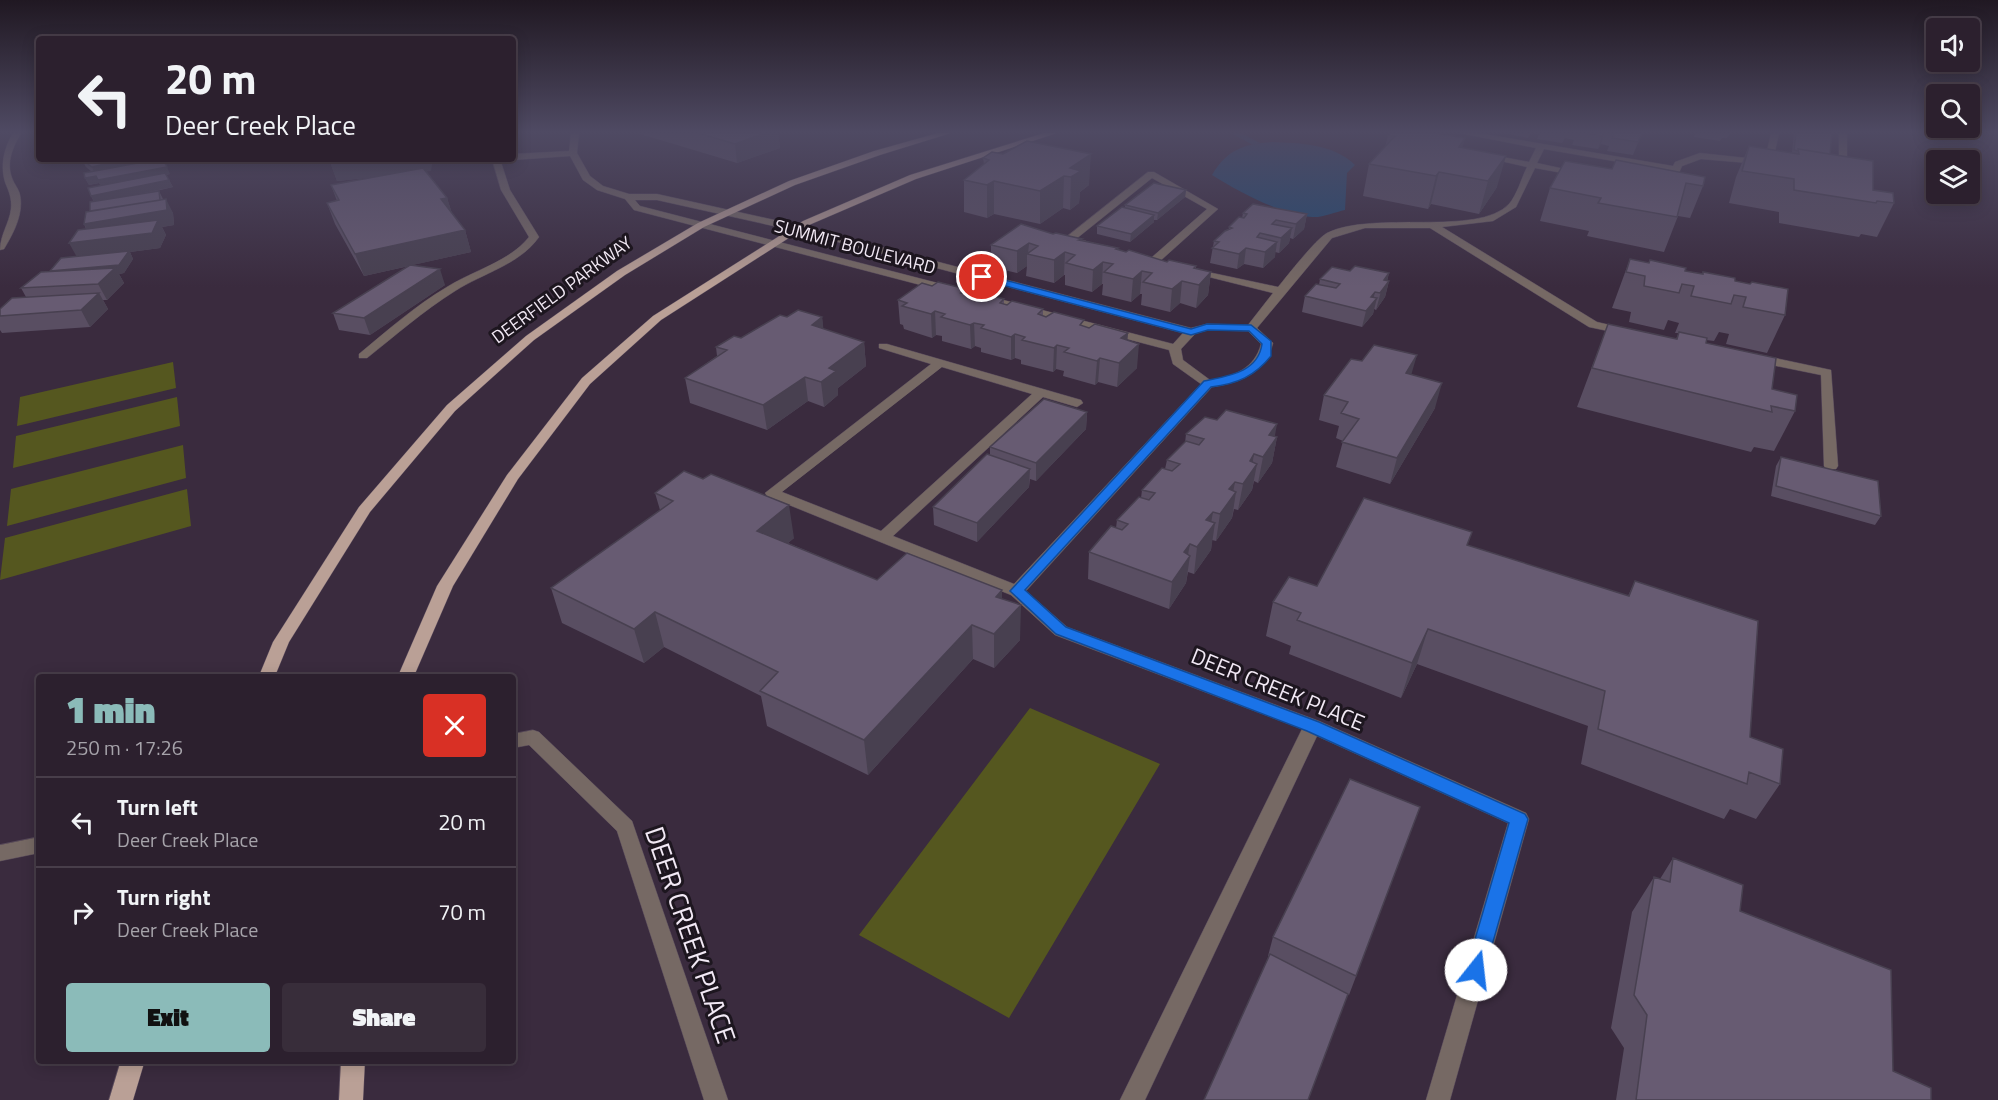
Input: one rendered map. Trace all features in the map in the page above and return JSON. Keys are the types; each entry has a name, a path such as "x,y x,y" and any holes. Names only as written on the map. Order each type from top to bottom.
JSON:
{"main road":[{"name":"DEERFIELD PARKWAY","path":"268,674 281,642 364,510 451,408 530,338 621,273 701,225 789,184"},
{"path":"406,674 445,586 512,478 586,381 657,318 772,243 797,228 896,184"},
{"path":"121,1100 133,1064"},
{"path":"351,1100 353,1064"}],"street":[{"path":"0,247 14,218 16,204 12,184"},
{"path":"363,356 421,308 454,287 523,251 534,237 504,184"},
{"path":"595,184 628,197"},
{"path":"1090,245 1068,240 1138,184"},
{"path":"1155,260 1212,209 1169,184"},
{"path":"1251,328 1280,291 1329,236 1364,225 1432,225 1490,219 1513,205 1523,184"},
{"path":"1656,187 1668,189 1670,184"},
{"name":"SUMMIT BOULEVARD","path":"628,197 657,197 797,228 1191,332"},
{"name":"SUMMIT BOULEVARD","path":"628,197 636,208 1175,348"},
{"path":"1432,225 1593,325 1640,335"},
{"path":"1144,258 1166,263"},
{"path":"1178,266 1280,291"},
{"path":"939,364 772,493 1017,591 1208,384 1225,382 1248,373 1266,356 1268,343 1251,328 1207,327 1191,332 1175,348 1177,361 1208,384"},
{"path":"883,346 1077,403"},
{"path":"1745,356 1827,373 1831,466"},
{"path":"883,537 1040,393"},
{"name":"DEER CREEK PLACE","path":"1017,591 1061,631 1313,726 1519,819 1438,1100"},
{"path":"1132,1100 1313,726"},
{"name":"DEER CREEK PLACE","path":"516,740 533,737 625,827 716,1100"},
{"path":"0,853 36,846"}],"shaded area":[{"path":"173,362 176,388 17,426 20,397"},
{"path":"177,397 180,426 13,468 16,436"},
{"path":"183,445 186,478 7,526 11,489"},
{"path":"187,489 191,526 0,580 5,538"},
{"path":"1030,708 1160,764 1009,1018 859,935"}],"water":[{"path":"1229,184 1346,184 1345,210 1316,217 1300,215 1260,201"}],"building":[{"path":"107,184 148,184 91,196 88,188"},
{"path":"436,184 447,198 441,199 465,230 355,254 327,203 339,200 331,185"},
{"path":"1009,184 1051,184 1040,191"},
{"path":"1152,184 1186,190 1158,213 1125,205"},
{"path":"1552,184 1686,184 1677,217 1598,203 1601,198 1550,188"},
{"path":"1794,184 1873,184 1873,190 1893,193 1894,203 1877,201 1876,203 1794,190"},
{"path":"159,191 160,200 90,211 90,202"},
{"path":"166,199 167,210 84,224 86,212"},
{"path":"1253,204 1307,214 1296,224 1276,220 1272,224 1292,228 1281,238 1260,233 1257,237 1277,242 1265,252 1246,248 1239,254 1212,248 1219,242 1214,241 1232,228 1229,227 1239,217 1244,218 1247,214 1243,213"},
{"path":"1122,207 1154,215 1131,234 1097,226"},
{"path":"158,220 152,233 69,243 78,230"},
{"path":"1021,224 1053,234 1118,248 1116,249 1126,252 1129,250 1167,262 1169,260 1196,266 1194,268 1211,272 1199,285 1182,281 1172,289 1143,282 1152,273 1142,271 1133,279 1104,272 1113,264 1103,262 1093,270 1066,263 1075,255 1065,252 1054,260 1027,254 1038,246 1029,243 1017,251 991,245"},
{"path":"129,251 119,265 50,271 61,258"},
{"path":"1630,259 1649,263 1650,260 1686,268 1685,271 1703,274 1703,272 1735,278 1735,281 1750,284 1752,282 1788,289 1785,315 1743,307 1746,297 1734,295 1731,304 1691,296 1694,286 1682,284 1679,293 1644,286 1645,276 1626,272"},
{"path":"410,265 440,269 364,318 333,313"},
{"path":"1355,266 1389,273 1384,280 1389,281 1380,293 1375,292 1371,297 1377,298 1366,311 1305,296 1316,284 1336,288 1340,284 1320,279 1332,267 1350,271"},
{"path":"115,268 98,284 21,288 41,272"},
{"path":"938,282 966,289 961,293 969,295 975,291 1004,299 1000,303 1007,305 1012,301 1043,309 1038,314 1046,317 1054,312 1084,320 1080,325 1089,328 1095,324 1128,333 1121,338 1139,344 1119,363 1100,358 1097,361 1064,352 1069,348 1057,345 1054,348 1022,340 1025,337 1015,334 1011,337 981,328 984,325 974,323 970,325 941,317 945,314 935,311 931,314 902,306 907,303 898,300 922,283 932,286"},
{"path":"99,293 81,310 0,316 0,309 12,298"},
{"path":"798,310 822,317 812,325 864,342 829,368 836,371 821,382 805,377 763,405 685,378 727,350 716,347 734,336 741,338 780,315 787,317"},
{"path":"1608,324 1677,339 1679,332 1707,338 1706,343 1776,358 1772,389 1797,395 1795,411 1771,406 1772,412 1592,368"},
{"path":"1374,345 1417,355 1406,373 1442,383 1397,458 1342,442 1359,419 1341,413 1348,402 1324,395 1351,359 1362,361"},
{"path":"1044,399 1087,412 1036,463 990,447"},
{"path":"1226,410 1277,424 1269,435 1277,437 1263,457 1254,454 1250,461 1257,464 1243,484 1235,482 1229,489 1236,492 1220,514 1213,512 1206,520 1215,523 1197,547 1190,544 1184,552 1190,556 1172,582 1089,552 1111,526 1122,530 1128,524 1117,520 1139,497 1149,500 1155,493 1142,490 1162,468 1172,471 1180,464 1167,460 1186,441 1199,445 1204,439 1186,434 1205,417 1217,420"},
{"path":"987,454 1030,469 977,523 933,507"},
{"path":"1781,457 1878,481 1881,516 1776,486"},
{"path":"684,471 703,479 711,474 789,505 757,531 877,580 907,553 1002,590 996,597 1021,605 994,634 972,625 864,740 760,691 778,672 655,612 634,629 551,588 673,501 655,493"},
{"path":"1364,498 1472,532 1467,545 1629,596 1635,581 1758,621 1750,737 1783,749 1780,784 1749,772 1747,784 1598,729 1605,691 1428,629 1412,663 1297,620 1301,613 1273,602 1289,577 1317,586"},
{"path":"1350,779 1420,807 1356,976 1273,937"},
{"path":"1673,858 1743,885 1740,911 1891,970 1893,1071 1931,1088 1931,1100 1636,1100 1647,1015 1634,995 1654,877 1670,882"},
{"path":"1270,954 1348,994 1308,1100 1204,1100"}],"route":[{"path":"982,277 1191,332 1207,327 1251,328 1268,343 1266,356 1248,373 1225,382 1208,384 1017,591 1061,631 1313,726 1519,819 1476,970"}]}
